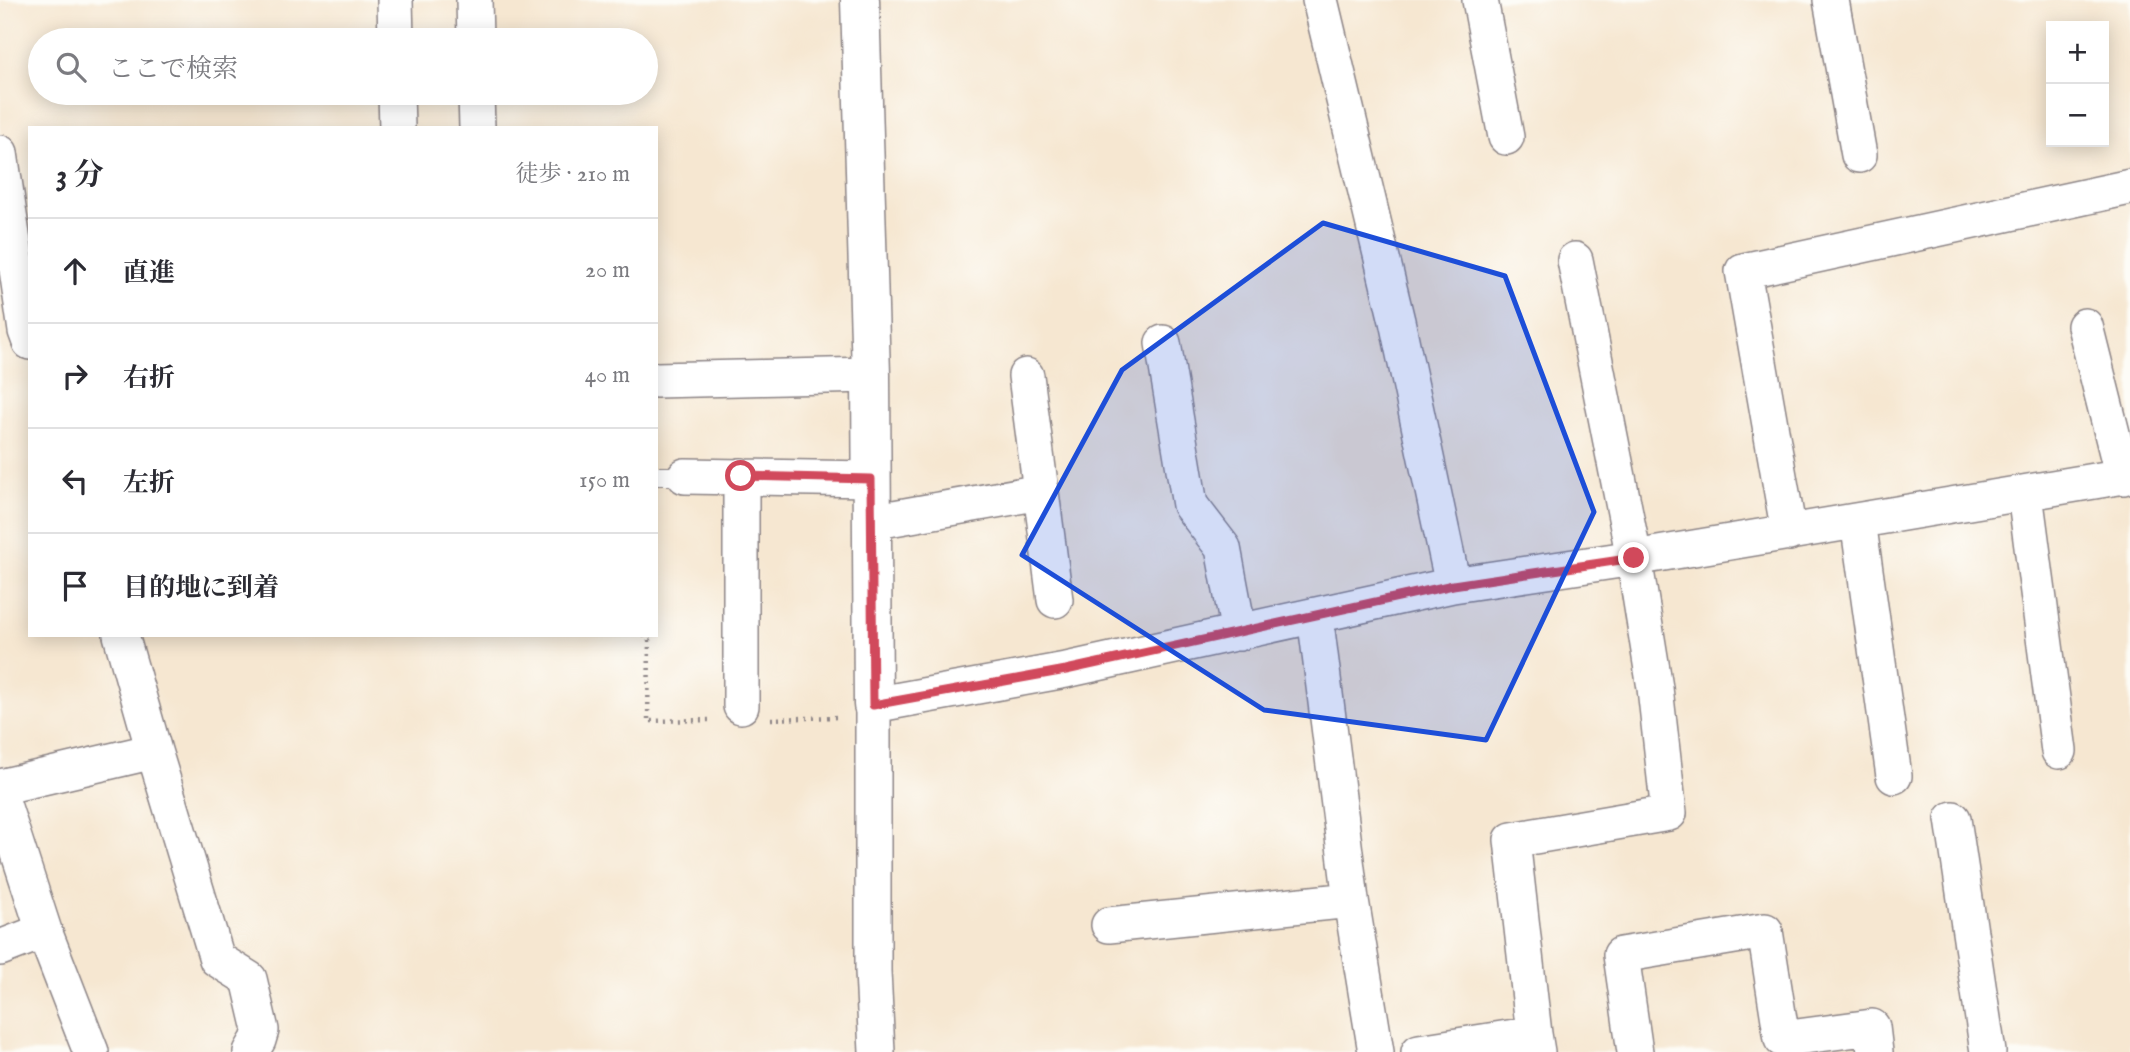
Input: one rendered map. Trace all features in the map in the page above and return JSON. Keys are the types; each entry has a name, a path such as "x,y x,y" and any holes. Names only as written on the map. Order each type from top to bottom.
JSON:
{"street":[{"path":"395,0 396,28"},
{"path":"474,0 475,28"},
{"path":"860,0 871,375 873,971 877,1052"},
{"path":"1320,0 1397,321 1453,585"},
{"path":"1480,0 1506,137"},
{"path":"1831,0 1859,155"},
{"path":"396,105 397,126"},
{"path":"476,105 477,126"},
{"path":"11,160 19,337"},
{"path":"1789,533 1743,271 2130,187"},
{"path":"1419,1052 1536,1043 1512,841 1669,813 1655,688 1634,558 1575,260"},
{"path":"873,705 1066,670 1453,585 1789,533 2126,476 2085,326"},
{"path":"1163,343 1190,505 1223,548 1239,633"},
{"path":"658,380 871,375"},
{"path":"1026,376 1055,600"},
{"path":"671,476 871,479"},
{"path":"741,476 741,706"},
{"path":"871,522 1041,492"},
{"path":"2025,494 2059,751"},
{"path":"1858,521 1894,776"},
{"path":"1315,615 1351,900 1376,1052"},
{"path":"122,637 217,959 249,979 261,1030 251,1052"},
{"path":"0,788 154,751"},
{"path":"0,795 44,931 92,1052"},
{"path":"1953,819 1988,1052"},
{"path":"1109,925 1351,900"},
{"path":"0,948 44,931"},
{"path":"1635,1052 1621,955 1765,931 1782,1039 1872,1027 1875,1052"}],"highlighted area":[{"path":"1323,223 1505,276 1594,512 1486,740 1264,710 1022,555 1122,370"}],"route":[{"path":"741,476 871,479 873,705 1066,670 1453,585 1634,558"}]}
